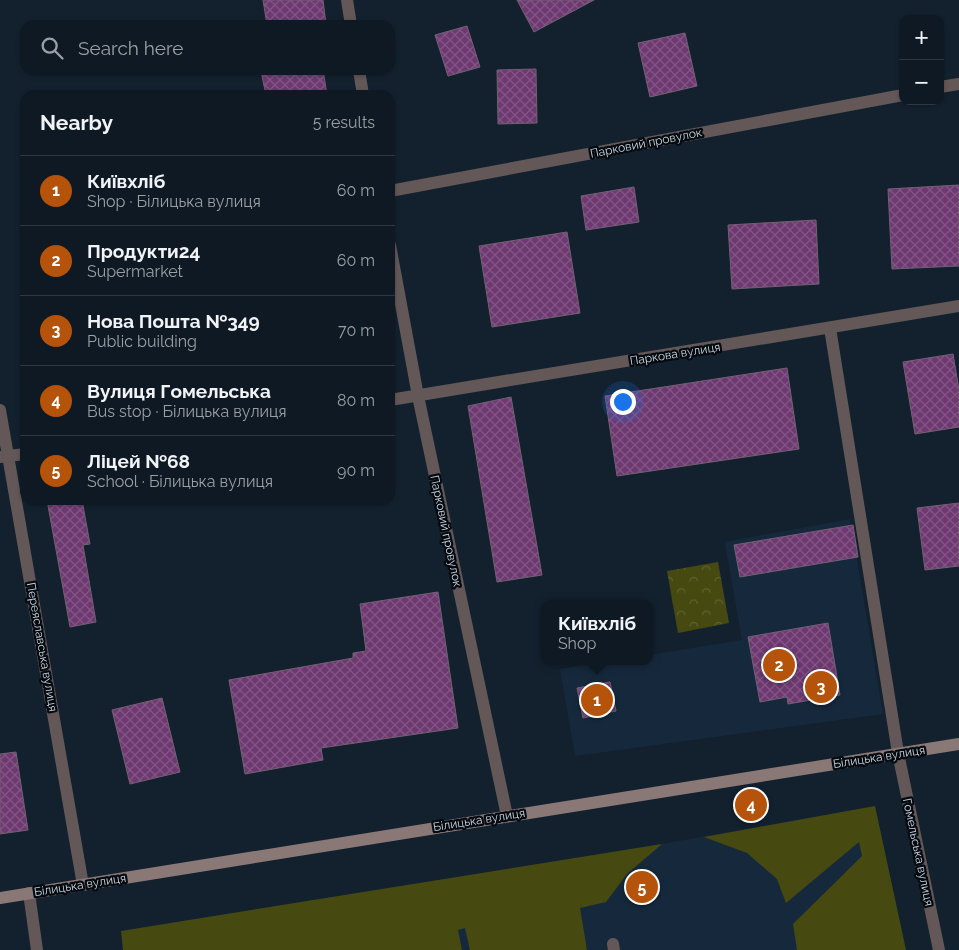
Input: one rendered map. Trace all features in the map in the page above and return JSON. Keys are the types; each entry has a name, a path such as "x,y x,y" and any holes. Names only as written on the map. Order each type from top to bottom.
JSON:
{"main road":[{"name":"Білицька вулиця","path":"0,898 959,744"}],"street":[{"path":"347,0 350,20"},
{"path":"360,75 362,90"},
{"path":"944,86 959,84"},
{"name":"Парковий провулок","path":"395,190 899,96"},
{"name":"Парковий провулок","path":"395,272 418,396 507,816"},
{"name":"Паркова вулиця","path":"395,399 959,306"},
{"name":"Гомельська вулиця","path":"830,328 898,753 938,950"},
{"name":"Переяславська вулиця","path":"0,410 4,457 83,884"},
{"path":"4,457 20,455"},
{"path":"29,893 37,950"}],"shaded area":[{"path":"850,519 883,714 575,756 560,669 585,665 653,665 653,655 742,640 725,542"},
{"path":"875,806 906,950 123,950 121,931 662,844"}],"green space":[{"path":"718,562 729,623 678,633 667,571"},
{"path":"875,806 906,950 797,950 793,924 862,856 859,842 786,903 777,879 747,853 704,837"},
{"path":"662,844 627,874 606,902 580,908 587,950 470,950 465,928 458,930 462,950 123,950 121,931"}],"building":[{"path":"263,0 323,0 326,20 266,20"},
{"path":"517,0 594,0 534,32"},
{"path":"467,26 480,67 448,76 435,35"},
{"path":"685,33 697,86 650,97 638,43"},
{"path":"536,69 537,123 498,124 497,70"},
{"path":"262,75 324,75 326,90 265,90"},
{"path":"959,185 959,266 892,269 888,189"},
{"path":"634,187 639,222 586,230 581,196"},
{"path":"816,220 819,284 732,289 728,225"},
{"path":"567,232 580,313 492,327 479,246"},
{"path":"953,354 959,390 959,427 915,434 903,362"},
{"path":"787,368 799,449 617,476 605,396"},
{"path":"511,397 542,575 497,582 468,406"},
{"path":"959,503 959,566 925,570 917,508"},
{"path":"48,505 83,505 90,544 83,545 96,622 70,627"},
{"path":"853,525 858,557 740,577 734,545"},
{"path":"438,592 458,728 321,748 323,760 245,774 229,680 353,658 353,653 366,651 360,604"},
{"path":"828,623 840,695 788,704 787,697 760,702 748,637"},
{"path":"610,682 616,711 583,718 577,688"},
{"path":"162,698 180,772 130,784 112,710"},
{"path":"16,752 28,830 0,834 0,754"}],"place":[{"name":"Продукти24","path":"779,665"},
{"name":"Нова Пошта №349","path":"821,687"},
{"name":"Київхліб","path":"597,700"},
{"name":"Вулиця Гомельська","path":"751,805"},
{"name":"Ліцей №68","path":"642,887"}]}
